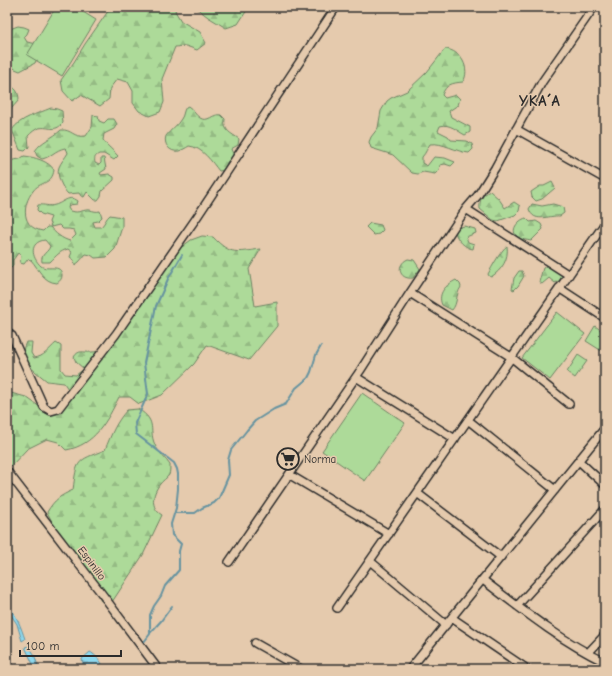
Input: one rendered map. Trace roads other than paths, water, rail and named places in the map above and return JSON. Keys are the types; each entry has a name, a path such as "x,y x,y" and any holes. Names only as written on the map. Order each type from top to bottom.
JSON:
{"street":[{"path":"7,332 12,336 44,407 51,411 58,409 116,334 197,217 336,7"},
{"path":"229,562 356,377 466,209 478,195 495,168 542,82 594,7"},
{"path":"516,129 605,179"},
{"path":"466,209 569,275"},
{"path":"337,608 604,225"},
{"path":"559,288 605,318"},
{"path":"410,293 511,357 569,404"},
{"path":"356,377 454,439"},
{"path":"468,420 555,490"},
{"path":"410,669 605,428"},
{"path":"579,461 605,485"},
{"name":"Espinillo","path":"7,472 97,587 158,669"},
{"path":"290,475 389,534"},
{"path":"417,493 501,557"},
{"path":"517,606 605,509"},
{"path":"370,561 446,625"},
{"path":"483,580 517,606 588,654 605,662"},
{"path":"452,618 527,669"},
{"path":"588,654 605,635"},
{"path":"255,643 300,669"}],"water":[{"path":"7,606 16,617 20,626 25,639 22,641 17,624 7,609"},
{"path":"29,646 34,654 39,669 34,669 25,647"},
{"path":"90,652 95,655 102,664 99,669 92,669 83,664 82,659"}],"waterway":[{"path":"144,642 150,634 150,615 154,606 161,596 165,586 179,570 179,551 181,544 172,535 171,524 176,508 178,489 177,469 174,463 136,434 135,423 148,394 144,363 156,306 168,279 182,255"},
{"path":"175,513 195,513 214,503 219,498 229,475 228,460 231,450 255,421 274,409 286,404 296,388 308,378 316,355 321,346"},
{"path":"599,523 605,525"},
{"path":"150,633 172,606"}],"place":[{"name":"Norma","path":"288,459"}],"district":[{"name":"YKA´A","path":"540,101"}]}
